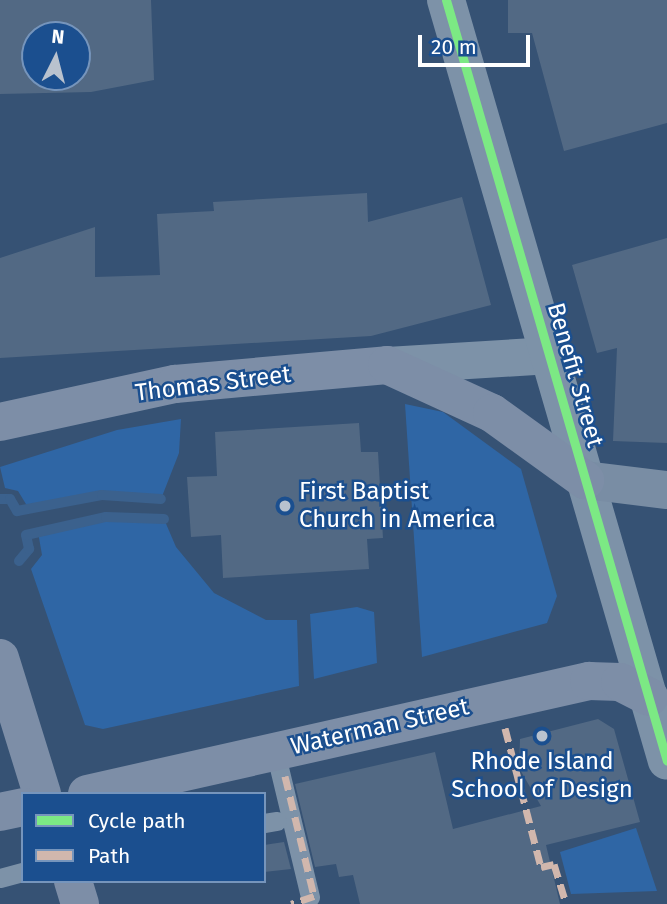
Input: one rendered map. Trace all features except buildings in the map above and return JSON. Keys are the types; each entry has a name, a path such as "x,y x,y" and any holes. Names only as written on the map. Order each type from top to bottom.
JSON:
{"main road":[{"name":"Thomas Street","path":"0,422 175,384 387,365 492,413 585,480"},
{"path":"585,480 667,490"},
{"path":"0,658 41,792"},
{"name":"Waterman Street","path":"96,792 589,681 620,682 658,704"},
{"path":"0,812 21,807"},
{"path":"74,883 80,904"}],"street":[{"name":"Benefit Street","path":"446,0 585,480 658,704 667,761"},
{"name":"Thomas Street","path":"387,365 550,355"}],"lane":[{"path":"275,751 310,897"},
{"path":"0,878 21,873"}],"shaded area":[{"path":"405,404 443,412 521,469 557,596 547,623 422,657"},
{"path":"181,419 179,453 161,499 102,495 29,509 18,491 5,488 0,467 117,430"},
{"path":"106,517 164,519 176,547 214,593 266,620 297,620 299,686 103,729 85,725 31,569 42,555 38,532"},
{"path":"357,607 374,612 377,663 314,679 310,614"},
{"path":"636,828 657,891 571,894 560,852"}],"waterway":[{"path":"0,499 10,499 17,511 102,495 161,499"},
{"path":"19,561 29,549 26,535 106,517 164,519"}],"marked path":[{"path":"505,728 541,867 554,864 565,899"},
{"path":"285,776 314,896 291,904"}],"cycle path":[{"path":"446,0 667,761"}],"place":[{"name":"First Baptist Church in America","path":"285,506"},
{"name":"Rhode Island School of Design","path":"542,736"}]}
